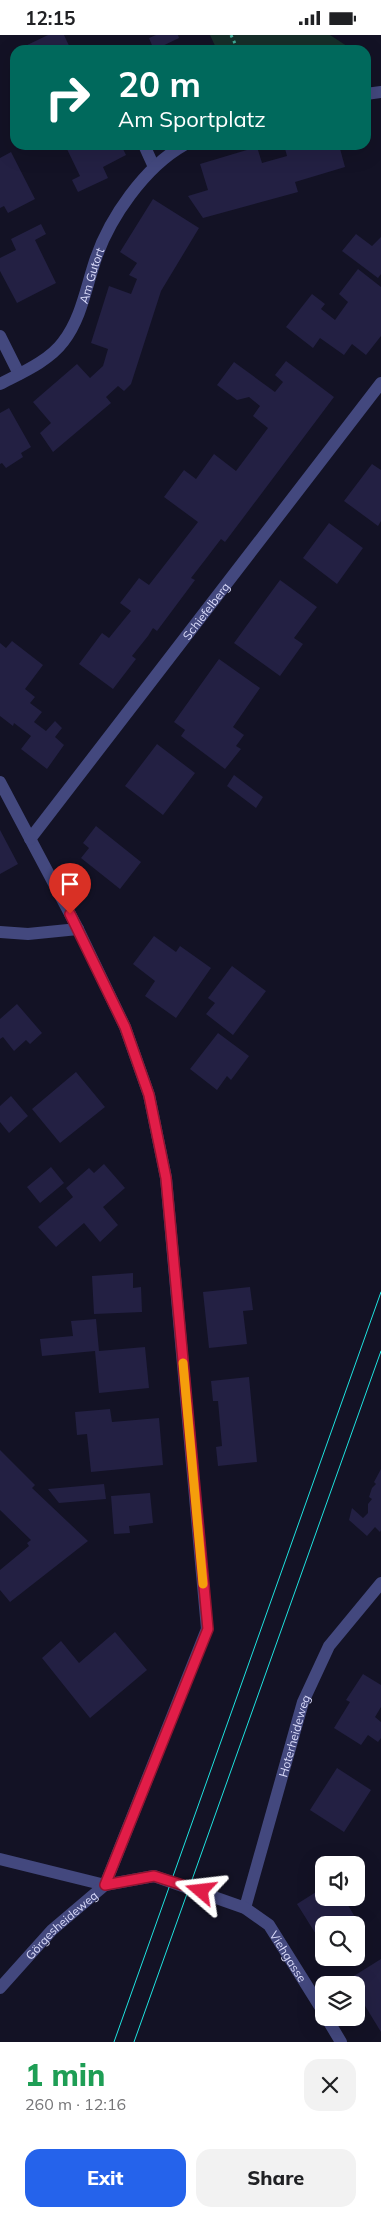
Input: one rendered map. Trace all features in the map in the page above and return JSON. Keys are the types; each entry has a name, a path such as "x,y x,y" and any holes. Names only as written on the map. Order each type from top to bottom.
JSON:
{"street":[{"path":"146,150 154,167"},
{"name":"Am Gutort","path":"0,384 45,359 63,343 78,315 96,258 110,225 154,167 176,150"},
{"path":"0,336 19,374"},
{"name":"Schiefelberg","path":"30,839 381,383"},
{"path":"0,783 78,929 128,1036 149,1095 166,1178 208,1629 105,1885 0,1859"},
{"path":"0,932 28,934 78,929"},
{"name":"Hoterheideweg","path":"245,1907 303,1701 330,1646 381,1583"},
{"name":"Görgesheideweg","path":"0,1988 52,1931 105,1885 154,1876 245,1907"},
{"name":"Viehgasse","path":"245,1907 269,1925 315,1999"},
{"path":"332,2026 342,2042"}],"green space":[{"path":"210,35 330,35 345,45 215,45"}],"building":[{"path":"48,35 64,35 69,45 27,45"},
{"path":"156,35 178,35 179,38 164,45 152,45 149,38"},
{"path":"67,150 124,150 126,155 103,167 108,178 78,192 72,180 80,176"},
{"path":"247,150 258,150 262,163 287,156 285,150 340,150 345,167 295,182 298,192 203,218 188,196 208,190 200,164"},
{"path":"11,152 35,199 8,213 4,206 0,208 0,158"},
{"path":"153,199 199,228 161,291 131,384 124,391 118,386 106,397 111,403 53,452 40,433 51,423 33,402 77,364 90,378 103,366 108,349 91,343 109,286 131,294 137,279 129,275 137,263 120,252"},
{"path":"41,224 46,234 35,240 56,283 17,303 0,271 0,258 16,250 11,239"},
{"path":"356,234 372,246 381,237 381,274 378,278 342,251"},
{"path":"358,269 381,287 381,336 366,355 352,344 344,355 320,338 313,348 286,327 312,294 325,304 321,309 335,320 348,302 339,294"},
{"path":"286,361 334,397 225,542 221,539 191,578 195,580 157,631 153,628 132,656 136,659 113,689 79,664 102,633 109,638 131,611 120,603 139,578 149,585 198,522 164,497 184,470 196,479 214,454 236,471 268,428 253,416 260,406 249,397 237,400 217,385 234,362 275,392 283,382 275,375"},
{"path":"9,408 31,447 21,453 23,457 6,468 2,463 0,464 0,413"},
{"path":"372,464 381,470 381,521 378,526 344,501"},
{"path":"329,523 363,548 337,584 303,558"},
{"path":"280,580 317,607 294,638 303,644 280,676 234,643"},
{"path":"12,641 43,665 25,689 35,697 30,703 42,712 34,722 46,731 55,721 62,728 55,737 64,745 47,769 21,749 31,736 14,723 13,726 0,716 0,643 6,648"},
{"path":"219,659 260,688 233,727 244,735 236,746 241,749 225,769 181,736 185,730 174,722"},
{"path":"157,744 195,773 163,815 125,786"},
{"path":"234,775 263,797 256,808 227,786"},
{"path":"96,826 141,862 120,889 81,858 89,848 83,843"},
{"path":"0,830 18,864 0,874"},
{"path":"154,936 176,952 180,946 211,968 176,1018 145,996 155,981 133,964"},
{"path":"232,966 266,991 233,1035 206,1014 215,1003 208,998"},
{"path":"17,1004 42,1033 30,1044 26,1040 14,1051 3,1037 0,1039 0,1019"},
{"path":"218,1033 249,1056 231,1080 227,1076 217,1090 190,1069"},
{"path":"76,1072 105,1107 60,1143 32,1109"},
{"path":"11,1096 28,1116 9,1133 0,1122 0,1106"},
{"path":"104,1164 125,1188 103,1207 118,1225 100,1242 84,1223 56,1247 38,1227 73,1197 66,1188 89,1168 94,1173"},
{"path":"51,1167 64,1183 40,1203 27,1187"},
{"path":"133,1273 133,1288 141,1287 142,1312 94,1314 92,1276"},
{"path":"250,1287 253,1310 243,1311 247,1344 209,1348 203,1292"},
{"path":"96,1319 99,1351 145,1347 149,1388 99,1393 95,1351 42,1356 40,1339 73,1336 71,1321"},
{"path":"249,1377 257,1462 218,1466 216,1447 222,1446 218,1401 213,1401 211,1381"},
{"path":"110,1409 112,1422 159,1418 163,1465 91,1472 87,1434 77,1435 75,1412"},
{"path":"0,1450 35,1485 32,1488 88,1541 10,1602 0,1590 0,1570 29,1546 27,1543 31,1540 0,1510"},
{"path":"381,1469 381,1530 380,1532 375,1527 367,1536 349,1520 352,1508 363,1518 368,1513 368,1504 372,1499 369,1497"},
{"path":"104,1484 106,1499 59,1503 48,1489"},
{"path":"150,1493 153,1523 129,1526 130,1533 114,1534 111,1496"},
{"path":"115,1632 147,1670 90,1718 42,1658 61,1641 79,1663"},
{"path":"363,1674 381,1685 381,1707 375,1717 381,1722 381,1738 378,1742 368,1735 361,1745 334,1728 350,1702 346,1700"},
{"path":"337,1768 371,1790 344,1832 310,1810"},
{"path":"315,1893 315,1906 348,1906 354,1916 315,1916 315,1933 297,1904"},
{"path":"381,1959 381,2032 365,2006 365,1976 354,1976"}],"tram line":[{"path":"114,2042 381,1292"},
{"path":"134,2042 381,1351"}],"slow traffic":[{"path":"183,1363 203,1584"}],"route":[{"path":"70,914 125,1027 149,1095 166,1178 208,1629 105,1885 154,1876 201,1891"}]}
